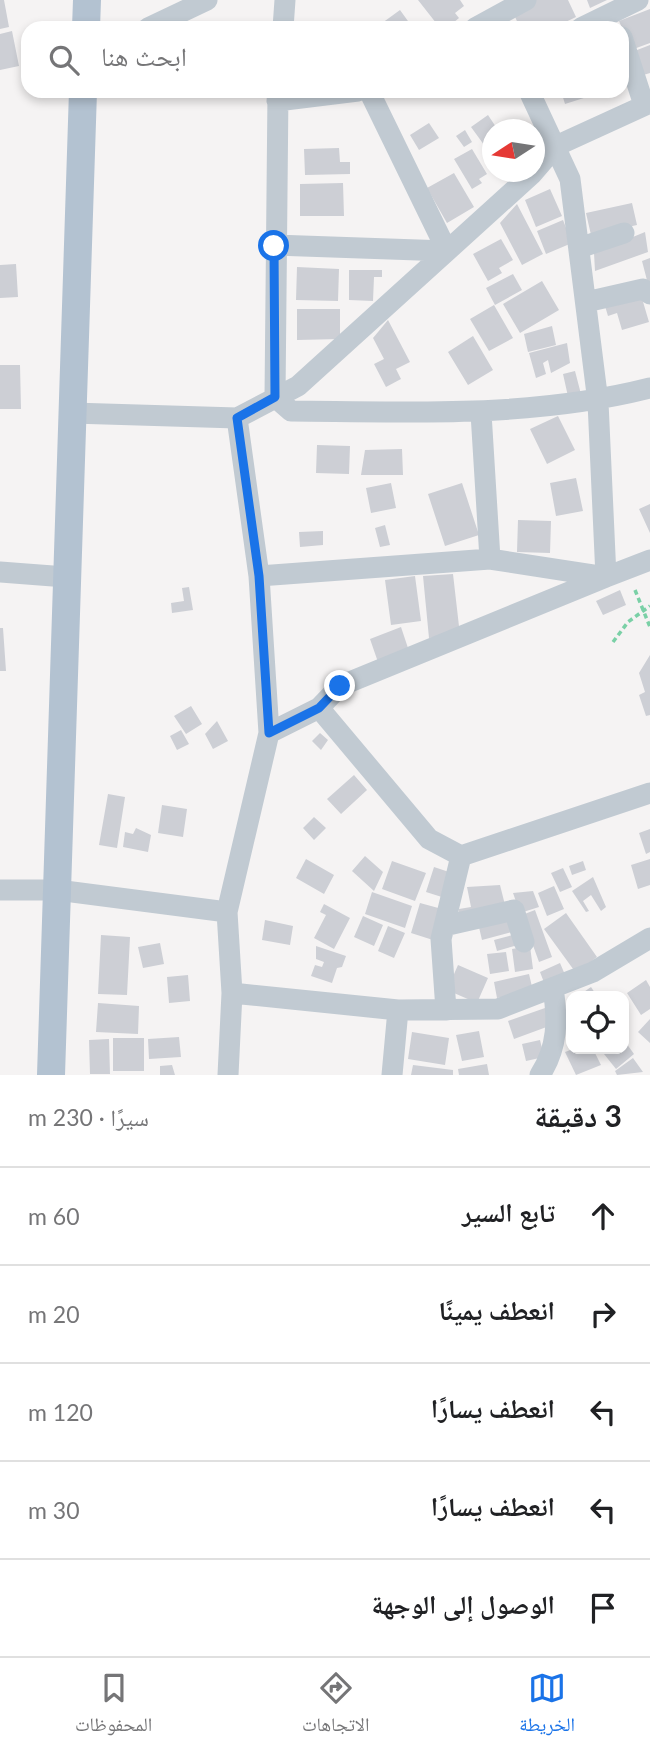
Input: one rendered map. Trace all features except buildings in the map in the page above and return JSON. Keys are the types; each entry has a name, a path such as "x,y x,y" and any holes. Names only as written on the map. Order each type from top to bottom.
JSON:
{"main road":[{"path":"86,21 87,0"},
{"path":"51,1075 83,98"}],"street":[{"path":"163,21 207,0"},
{"path":"284,21 285,0"},
{"path":"487,18 526,0"},
{"path":"615,21 633,1"},
{"path":"545,158 556,146 647,104 629,56"},
{"path":"277,98 275,397 291,411 481,413 598,401 650,388"},
{"path":"372,98 447,251"},
{"path":"532,98 570,179 598,401 606,578"},
{"path":"72,413 237,418 298,386 522,182"},
{"path":"579,248 624,233"},
{"path":"274,246 447,251"},
{"path":"586,302 643,289 650,293"},
{"path":"481,413 490,559"},
{"path":"228,1075 232,993 227,912 269,733 259,576 237,418"},
{"path":"259,576 490,559 606,578"},
{"path":"269,733 319,708 340,686 650,560"},
{"path":"0,572 66,577"},
{"path":"319,708 429,839 461,856 649,796"},
{"path":"446,1010 441,939 461,856"},
{"path":"0,890 57,890 227,912"},
{"path":"444,926 514,910 524,942"},
{"path":"232,993 398,1010 498,1009 593,972 648,944"},
{"path":"540,1075 548,1062 558,1024 554,988"},
{"path":"392,1075 398,1010"}],"path":[{"path":"635,590 650,627"},
{"path":"613,642 628,622 650,606"}],"route":[{"path":"274,246 275,397 237,418 259,576 269,733 319,708 340,686"}]}
